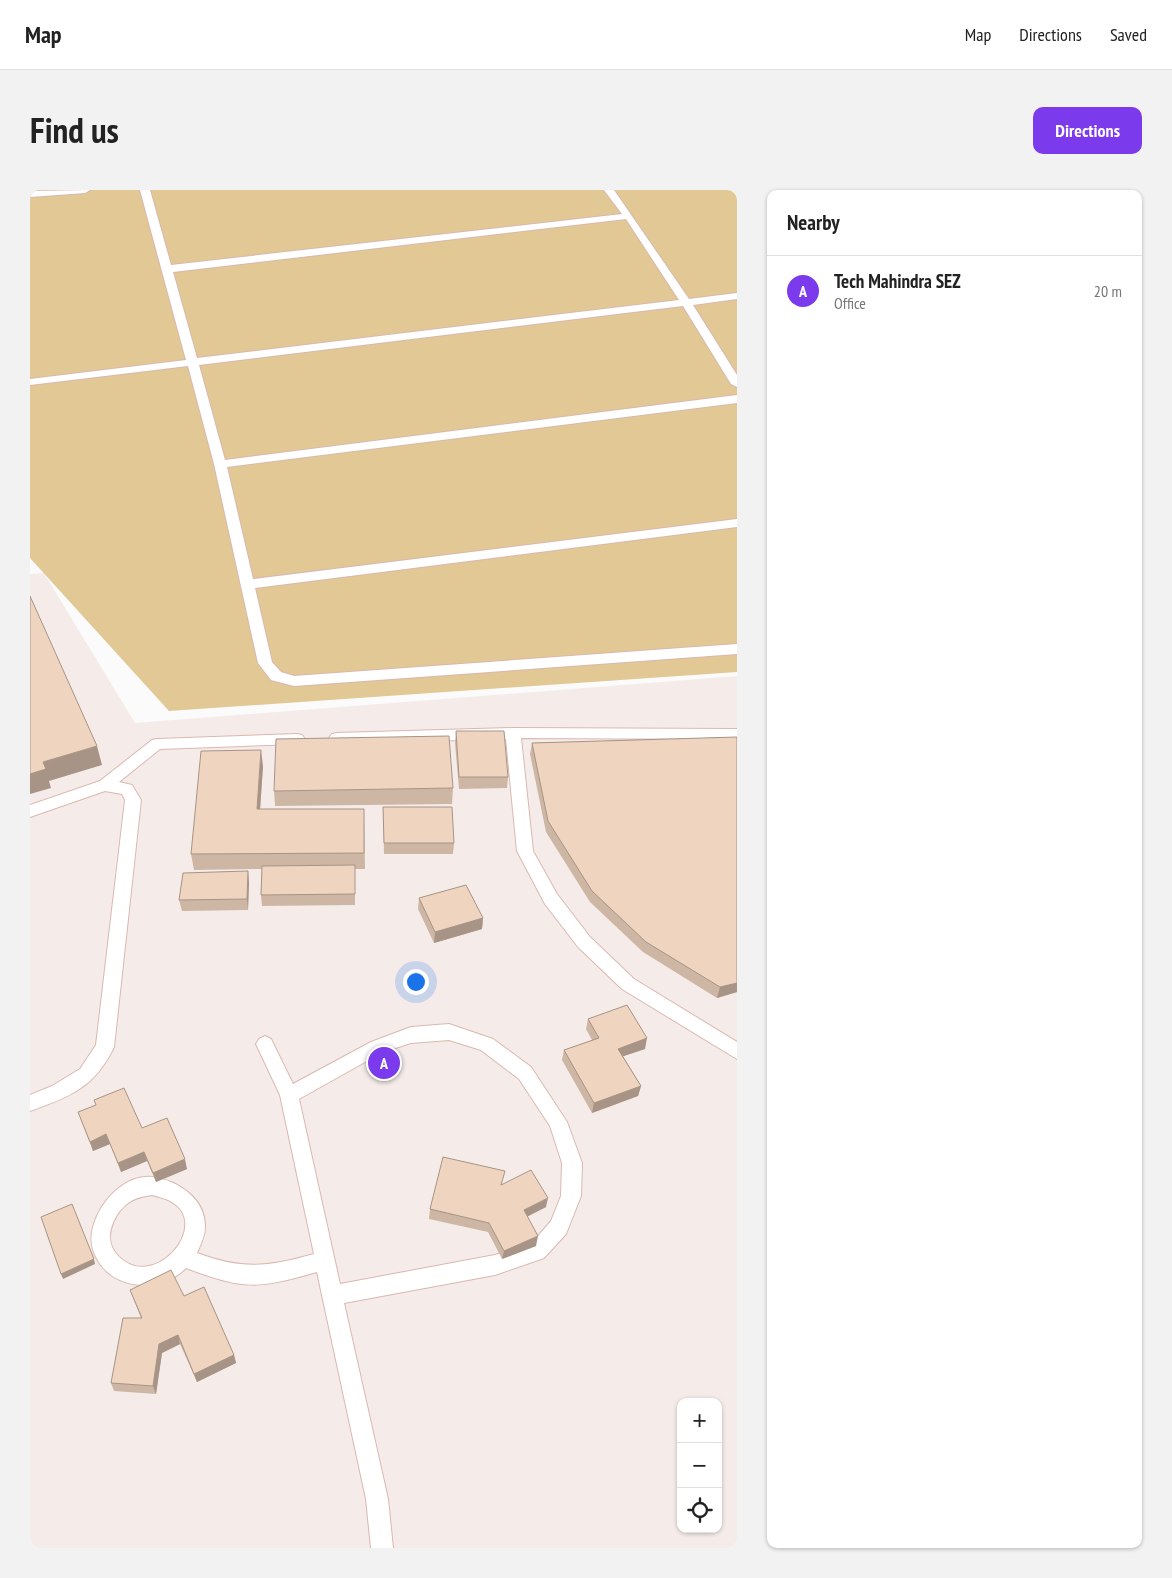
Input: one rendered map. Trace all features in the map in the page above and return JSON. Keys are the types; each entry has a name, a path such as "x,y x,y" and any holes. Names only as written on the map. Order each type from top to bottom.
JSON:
{"lane":[{"path":"30,194 84,190"},
{"path":"145,190 190,363 220,464 249,584 265,663 276,676 294,681 737,649"},
{"path":"609,190 629,216 686,302 737,384"},
{"path":"167,269 629,216"},
{"path":"30,382 737,296"},
{"path":"220,464 737,399"},
{"path":"249,584 737,523"},
{"path":"513,732 525,851 551,899 584,942 628,984 737,1051"},
{"path":"30,812 105,785 157,744 513,732 737,734"},
{"path":"30,1102 58,1092 86,1075 105,1047 133,800 128,790 105,785"},
{"path":"289,1095 377,1047 411,1035 448,1032 487,1044 525,1074 558,1122 572,1163 571,1196 559,1227 536,1251 495,1265 334,1295"},
{"path":"265,1044 289,1095 377,1499 382,1548"},
{"path":"152,1186 168,1188 180,1194 190,1204 195,1217 196,1231 192,1245 184,1258 172,1268 158,1275 142,1276 127,1274 114,1266 104,1254 100,1239 102,1224 109,1209 121,1197 135,1189 152,1186"},
{"path":"184,1258 224,1273 248,1276 271,1274 326,1260"}],"shaded area":[{"path":"30,190 737,190 737,672 169,711 30,558"},
{"path":"44,573 135,723 737,676 737,1548 30,1548 30,574"}],"building":[{"path":"30,596 97,746 43,762 46,769 30,774"},
{"path":"456,731 504,731 508,777 459,777"},
{"path":"449,736 453,788 274,791 276,739"},
{"path":"737,737 737,983 720,987 646,942 592,891 548,821 532,743"},
{"path":"261,750 257,809 364,809 364,853 191,854 201,751"},
{"path":"383,807 452,807 454,843 384,843"},
{"path":"355,865 355,894 261,895 262,866"},
{"path":"248,871 247,899 179,900 183,873"},
{"path":"466,885 483,918 435,932 419,898"},
{"path":"627,1005 647,1038 618,1049 641,1086 594,1103 564,1050 599,1038 588,1019"},
{"path":"124,1088 142,1128 167,1118 185,1159 153,1173 144,1152 118,1163 106,1134 90,1142 78,1112 96,1105 94,1100"},
{"path":"443,1157 505,1171 501,1185 531,1170 548,1198 524,1210 538,1236 504,1251 489,1223 430,1209"},
{"path":"72,1204 94,1259 61,1274 41,1217"},
{"path":"171,1270 184,1296 204,1287 234,1355 194,1374 178,1335 159,1344 153,1386 111,1383 123,1318 142,1318 130,1290"}],"place":[{"name":"Tech Mahindra SEZ","path":"384,1063"}]}
